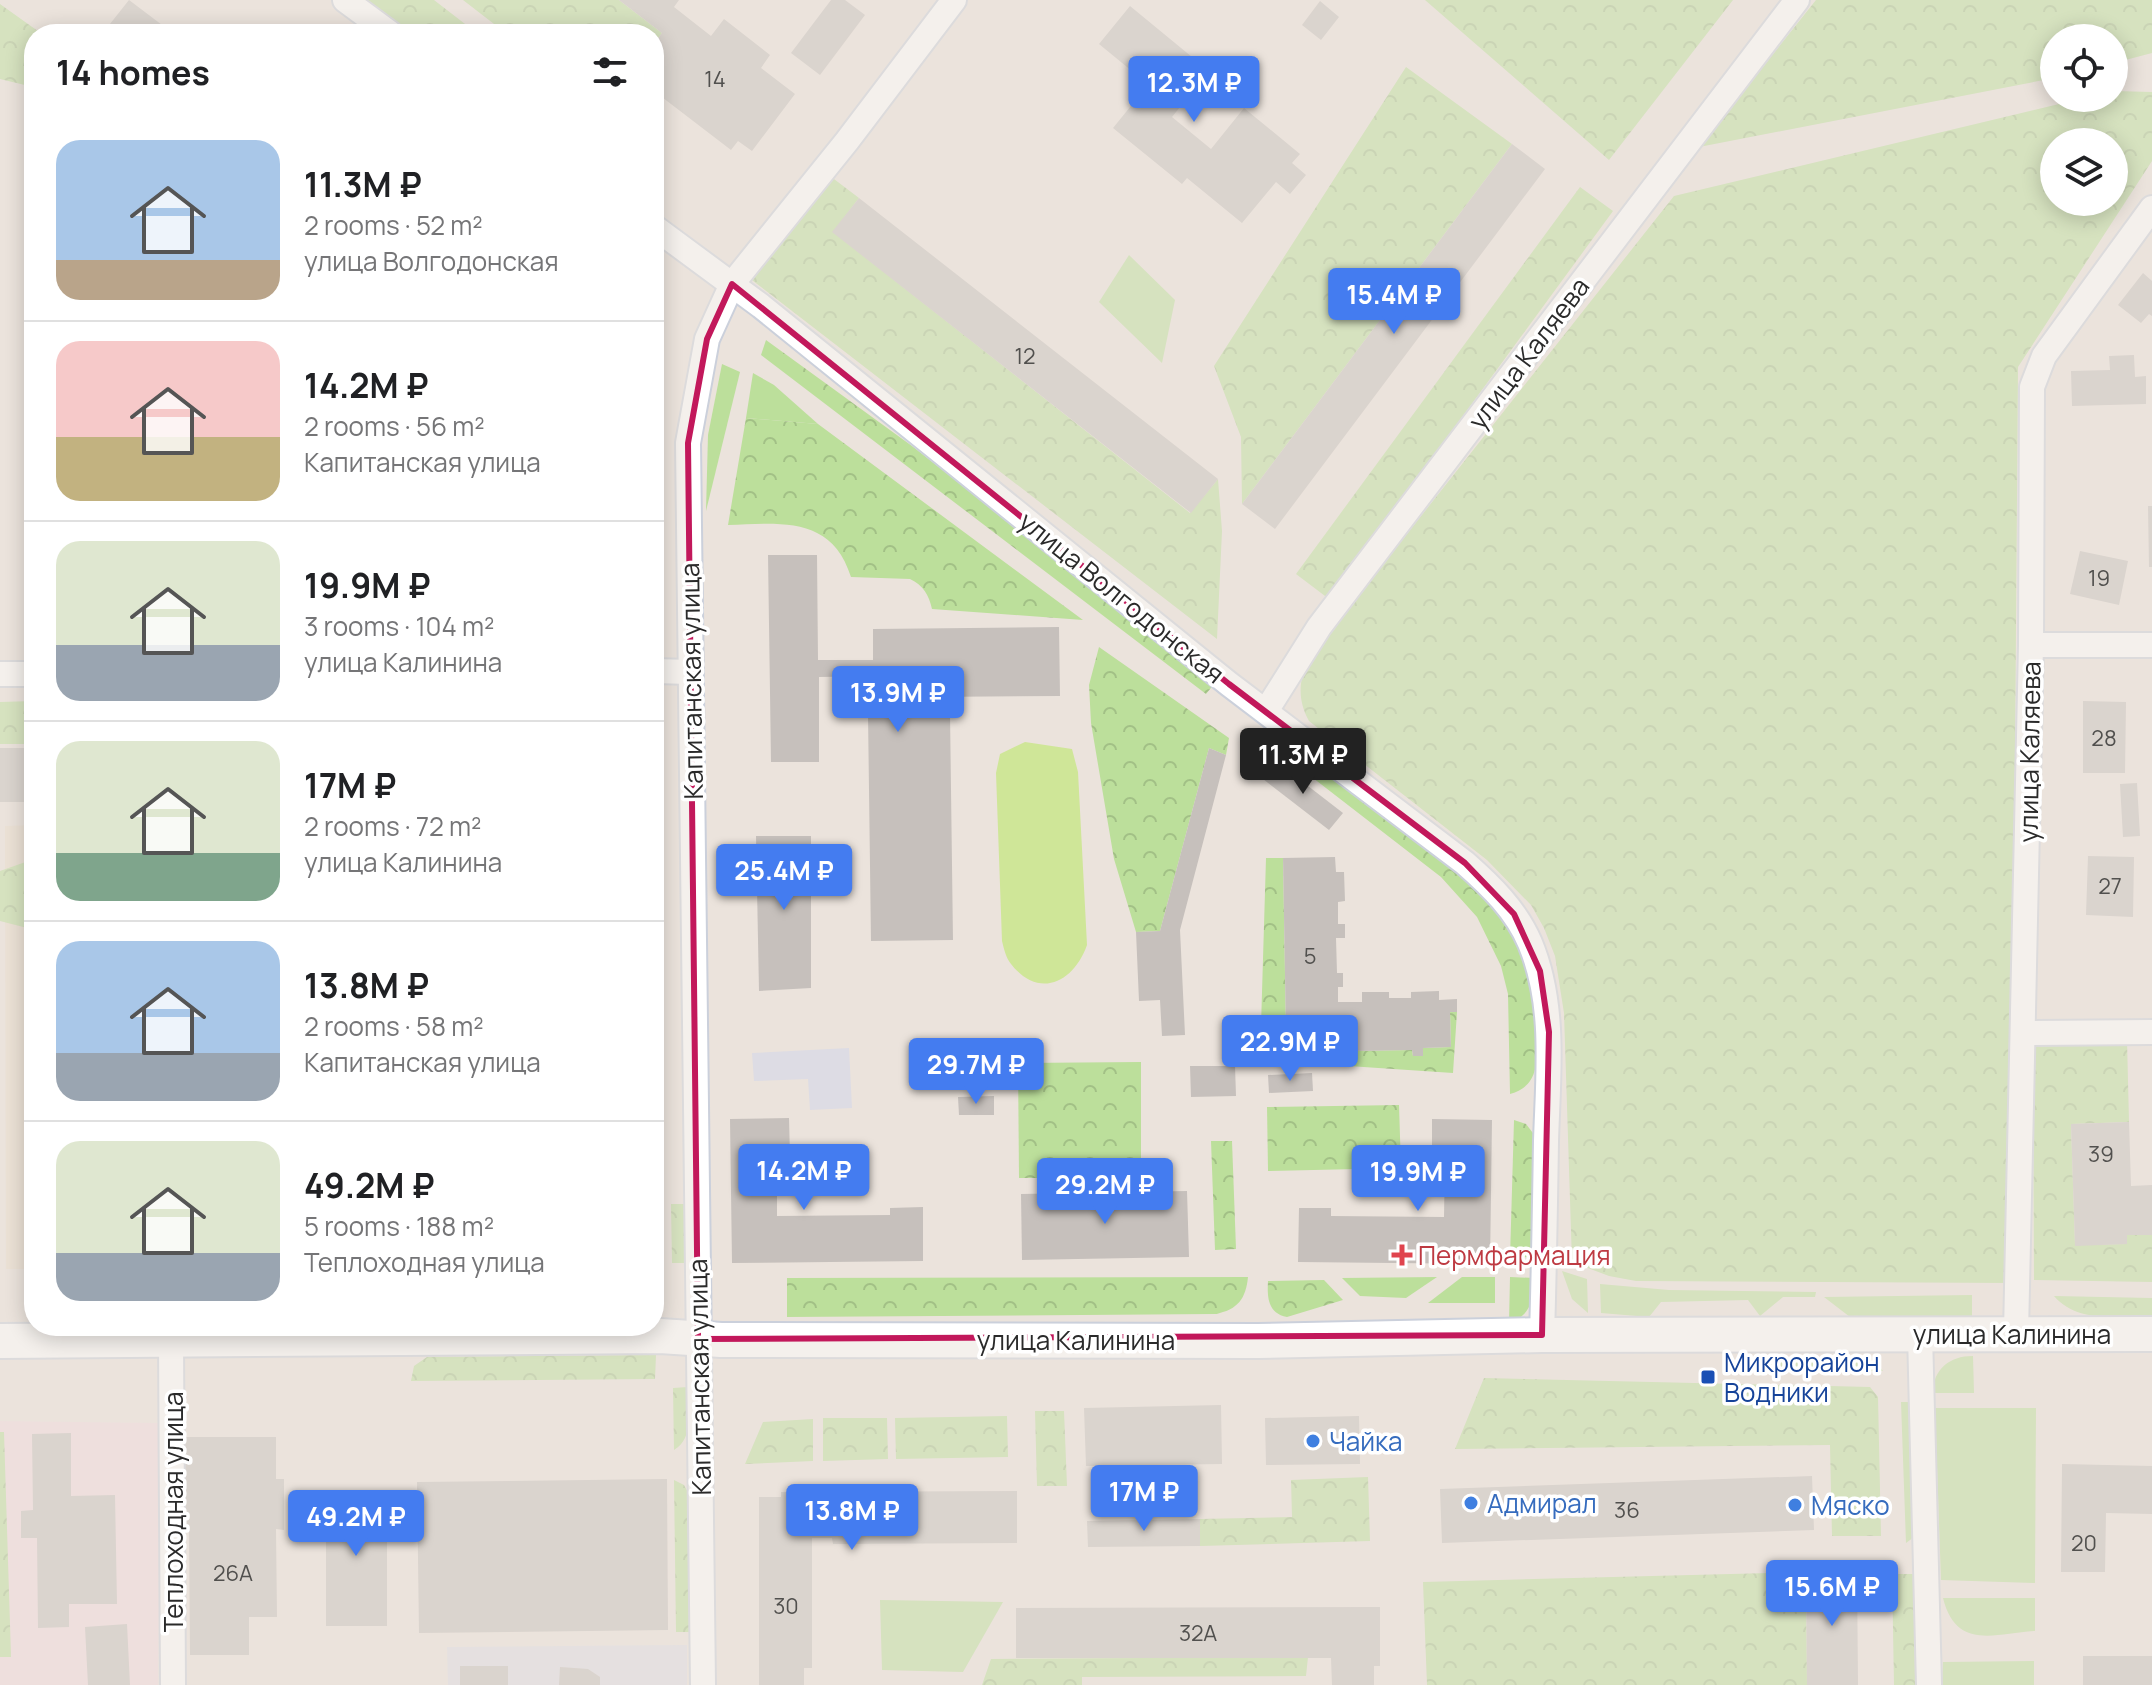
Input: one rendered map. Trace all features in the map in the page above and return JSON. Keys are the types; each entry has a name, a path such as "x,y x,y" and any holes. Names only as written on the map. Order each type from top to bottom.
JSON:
{"main road":[{"name":"улица Калинина","path":"0,1341 660,1336 698,1339 1258,1341 1542,1335 2152,1334"}],"street":[{"path":"345,0 377,24"},
{"name":"Капитанская улица","path":"703,1685 688,443 707,339 732,284 847,141 954,0"},
{"name":"улица Каляева","path":"1266,711 1319,627 1797,0"},
{"name":"улица Каляева","path":"2016,1333 2031,645 2031,409 2037,370 2044,356 2152,208"},
{"name":"улица Волгодонская","path":"664,234 732,284 1229,684 1483,878 1514,914 1529,941 1540,971 1549,1032 1542,1335"},
{"path":"2031,645 2152,645"},
{"path":"664,671 690,672"},
{"path":"0,674 24,674"},
{"path":"2023,1033 2152,1032"},
{"path":"1920,1334 1929,1685"},
{"name":"Теплоходная улица","path":"171,1340 173,1685"}],"highlighted area":[{"path":"732,284 1229,684 1465,863 1514,914 1540,971 1549,1032 1542,1335 698,1339 688,443 707,339"}],"shaded area":[{"path":"24,825 24,1269 6,1269 5,826"},
{"path":"849,1048 852,1108 810,1110 808,1079 754,1081 752,1053"},
{"path":"0,1421 161,1423 158,1685 0,1685"},
{"path":"687,1645 687,1685 448,1685 447,1647"}],"green space":[{"path":"367,0 434,0 465,24 399,24"},
{"path":"463,0 619,0 650,24 494,24"},
{"path":"1425,0 1733,0 1609,160"},
{"path":"1816,0 2152,0 2152,53 2128,59 2128,24 2040,24 2040,81 1699,147"},
{"path":"0,4 28,24 24,24 24,85 0,79"},
{"path":"1406,67 1512,144 1242,504 1241,437 1214,366"},
{"path":"2128,91 2152,92 2152,161 2128,198 2128,128 2040,128 2040,216 2116,216 2018,367 2011,1283 1636,1281 1609,1276 1572,1262 1564,1013 1555,956 1544,928 1531,905 1487,860 1309,721 1303,705 1301,690 1308,659 1674,196 2040,109 2040,112 2128,112"},
{"path":"830,176 859,198 833,232 1190,513 1218,479 1222,531 1217,639 748,277"},
{"path":"1580,187 1613,211 1329,599 1296,574"},
{"path":"1129,255 1175,300 1162,363 1099,302"},
{"path":"766,340 912,446 1215,683 1206,694 761,355"},
{"path":"722,364 740,372 706,511 708,435"},
{"path":"753,373 774,385 818,424 746,418"},
{"path":"746,418 818,424 1083,620 932,609 925,591 910,579 851,577 842,557 818,533 785,524 728,525"},
{"path":"1099,647 1229,738 1226,755 1209,748 1160,931 1136,932 1114,859 1091,723 1089,685"},
{"path":"24,701 24,744 0,744 0,702"},
{"path":"1025,742 1072,749 1078,772 1087,945 1074,969 1055,982 1044,984 1022,975 1009,962 1002,941 996,773 1000,754"},
{"path":"1292,743 1470,883 1512,931 1527,961 1536,1010 1536,1062 1533,1076 1525,1087 1510,1094 1508,994 1501,966 1477,917 1441,877 1282,754"},
{"path":"1266,858 1283,858 1286,1032 1293,1033 1294,1052 1412,1050 1413,1056 1423,1056 1423,1048 1451,1047 1450,1012 1457,1012 1453,1073 1260,1060"},
{"path":"24,863 24,927 0,921 0,871"},
{"path":"2127,1040 2129,1122 2071,1124 2075,1245 2127,1244 2127,1235 2152,1235 2152,1282 2034,1280 2033,1041"},
{"path":"1141,1062 1141,1178 1019,1178 1018,1063"},
{"path":"1399,1105 1401,1168 1268,1171 1267,1107"},
{"path":"1514,1120 1526,1124 1536,1137 1532,1257 1510,1258"},
{"path":"1211,1141 1232,1141 1236,1249 1215,1250"},
{"path":"671,1204 687,1204 687,1263 672,1263"},
{"path":"1562,1271 1587,1279 1588,1313 1572,1299"},
{"path":"1248,1277 1239,1302 1215,1314 787,1317 787,1278"},
{"path":"1437,1277 1406,1298 1360,1296 1342,1278"},
{"path":"1462,1277 1495,1277 1495,1303 1428,1303"},
{"path":"1510,1277 1535,1278 1527,1311 1509,1324"},
{"path":"1324,1280 1343,1300 1287,1317 1276,1312 1270,1304 1268,1281"},
{"path":"1600,1284 1669,1290 1816,1292 1815,1297 1783,1297 1760,1316 1748,1300 1661,1302 1649,1317 1601,1313"},
{"path":"1972,1295 1972,1317 1850,1317 1824,1297"},
{"path":"2054,1296 2152,1298 2152,1316 2087,1315 2064,1305"},
{"path":"656,1355 655,1379 411,1381 414,1366 427,1357"},
{"path":"1973,1356 1974,1393 1932,1393 1936,1377 1944,1366 1957,1358"},
{"path":"1776,1358 1864,1358 1883,1371 1745,1370"},
{"path":"1484,1378 1870,1387 1878,1397 1881,1536 1832,1536 1830,1445 1455,1449"},
{"path":"688,1387 688,1430 681,1445 674,1450 673,1388"},
{"path":"1901,1402 1913,1402 1914,1537 1906,1543"},
{"path":"1935,1408 2036,1408 2035,1583 1941,1580"},
{"path":"1035,1411 1064,1411 1067,1486 1037,1486"},
{"path":"1007,1416 1008,1457 896,1459 895,1418"},
{"path":"823,1418 887,1418 888,1459 823,1461"},
{"path":"813,1419 813,1461 745,1464 763,1422"},
{"path":"0,1432 4,1432 11,1657 0,1657"},
{"path":"1368,1477 1370,1541 1200,1546 1200,1519 1292,1517 1291,1480"},
{"path":"674,1480 684,1485 690,1496 691,1632 676,1632"},
{"path":"1806,1572 1807,1685 1427,1685 1423,1582"},
{"path":"1892,1574 1914,1574 1915,1685 1894,1685"},
{"path":"1943,1598 2035,1598 2035,1631 1991,1636 1967,1632 1957,1626"},
{"path":"880,1600 1003,1602 963,1672 882,1670"},
{"path":"1308,1657 1306,1676 1082,1677 1082,1685 982,1685 991,1659"},
{"path":"2034,1661 2034,1685 1942,1685 1943,1662"}],"building":[{"path":"129,0 161,24 110,24"},
{"path":"619,0 679,0 674,7 711,36 724,19 770,55 761,68 795,94 752,151 738,141 731,150 664,99 664,24 650,24"},
{"path":"831,0 845,0 865,15 820,75 791,53"},
{"path":"1320,1 1339,17 1321,40 1302,25"},
{"path":"1130,6 1209,71 1172,117 1211,149 1244,108 1300,154 1292,163 1306,175 1290,194 1276,182 1242,223 1187,178 1182,184 1113,128 1139,96 1129,86 1138,76 1099,44"},
{"path":"1512,144 1545,169 1275,529 1242,504"},
{"path":"859,198 1218,479 1191,513 832,232"},
{"path":"2143,273 2152,281 2152,316 2149,314 2141,323 2118,305"},
{"path":"2134,355 2135,377 2146,376 2146,404 2072,406 2071,371 2110,370 2109,356"},
{"path":"2148,506 2152,506 2152,567 2149,567"},
{"path":"2080,551 2128,561 2119,605 2070,594"},
{"path":"768,555 817,555 818,660 873,660 873,629 1059,627 1060,696 926,697 926,714 950,713 953,940 871,941 868,714 908,714 908,698 874,698 873,676 819,677 819,762 771,762"},
{"path":"2083,701 2126,702 2125,773 2083,773"},
{"path":"0,748 24,748 24,802 0,802"},
{"path":"1209,748 1226,755 1180,930 1185,1035 1162,1036 1160,1000 1139,1001 1136,932 1160,931"},
{"path":"1277,762 1343,813 1329,830 1263,779"},
{"path":"2137,783 2140,836 2123,837 2120,784"},
{"path":"756,836 811,836 811,988 759,991"},
{"path":"2088,856 2134,857 2133,917 2086,915"},
{"path":"1335,857 1336,872 1344,872 1345,901 1338,902 1338,924 1345,924 1345,938 1336,938 1337,973 1343,973 1343,987 1338,987 1338,1002 1362,1002 1362,992 1389,992 1389,998 1411,998 1411,992 1439,991 1439,1000 1457,999 1457,1012 1450,1012 1451,1047 1423,1048 1423,1056 1413,1056 1412,1050 1294,1052 1293,1033 1286,1033 1283,858"},
{"path":"1190,1066 1235,1066 1236,1096 1191,1097"},
{"path":"1312,1073 1313,1091 1269,1093 1268,1075"},
{"path":"994,1096 994,1115 959,1115 958,1097"},
{"path":"789,1118 790,1157 777,1157 777,1216 890,1215 890,1208 923,1207 923,1261 732,1263 730,1119"},
{"path":"1432,1119 1492,1120 1490,1264 1298,1262 1299,1208 1331,1208 1331,1216 1444,1217 1445,1158 1432,1158"},
{"path":"2129,1122 2131,1186 2152,1185 2152,1235 2127,1235 2127,1244 2075,1246 2071,1124"},
{"path":"1187,1191 1189,1257 1022,1260 1021,1194"},
{"path":"1221,1405 1222,1464 1086,1466 1084,1408"},
{"name":"Чайка","path":"1359,1416 1360,1464 1266,1465 1265,1418"},
{"path":"71,1433 71,1496 115,1495 117,1604 69,1604 69,1627 38,1628 37,1538 21,1538 21,1511 33,1510 32,1434"},
{"path":"183,1437 276,1437 276,1479 284,1479 284,1530 276,1529 277,1617 249,1617 249,1655 190,1655 189,1528 184,1529"},
{"path":"2062,1464 2152,1466 2152,1514 2106,1513 2105,1572 2061,1572"},
{"path":"1812,1476 1814,1530 1442,1543 1440,1489"},
{"path":"667,1479 668,1630 419,1633 417,1482"},
{"path":"326,1490 387,1490 387,1626 326,1626"},
{"path":"1017,1491 1017,1543 833,1544 832,1538 812,1538 812,1668 804,1668 804,1685 759,1685 759,1497 781,1497 781,1492"},
{"path":"1200,1519 1200,1546 1088,1547 1087,1521"},
{"path":"1806,1572 1857,1572 1858,1685 1807,1685"},
{"path":"1380,1607 1380,1666 1374,1666 1374,1685 1332,1685 1331,1658 1016,1658 1016,1608"},
{"path":"127,1624 130,1685 88,1685 85,1627"},
{"path":"2083,1656 2152,1656 2152,1685 2083,1685"},
{"path":"460,1666 508,1666 508,1685 460,1685"},
{"path":"560,1667 588,1669 600,1677 600,1685 559,1685"}],"place":[{"name":"Пермфармация","path":"1402,1255"},
{"name":"Микрорайон Водники","path":"1708,1377"},
{"name":"Чайка","path":"1313,1441"},
{"name":"Адмирал","path":"1471,1503"},
{"name":"Мяско","path":"1795,1505"}]}
